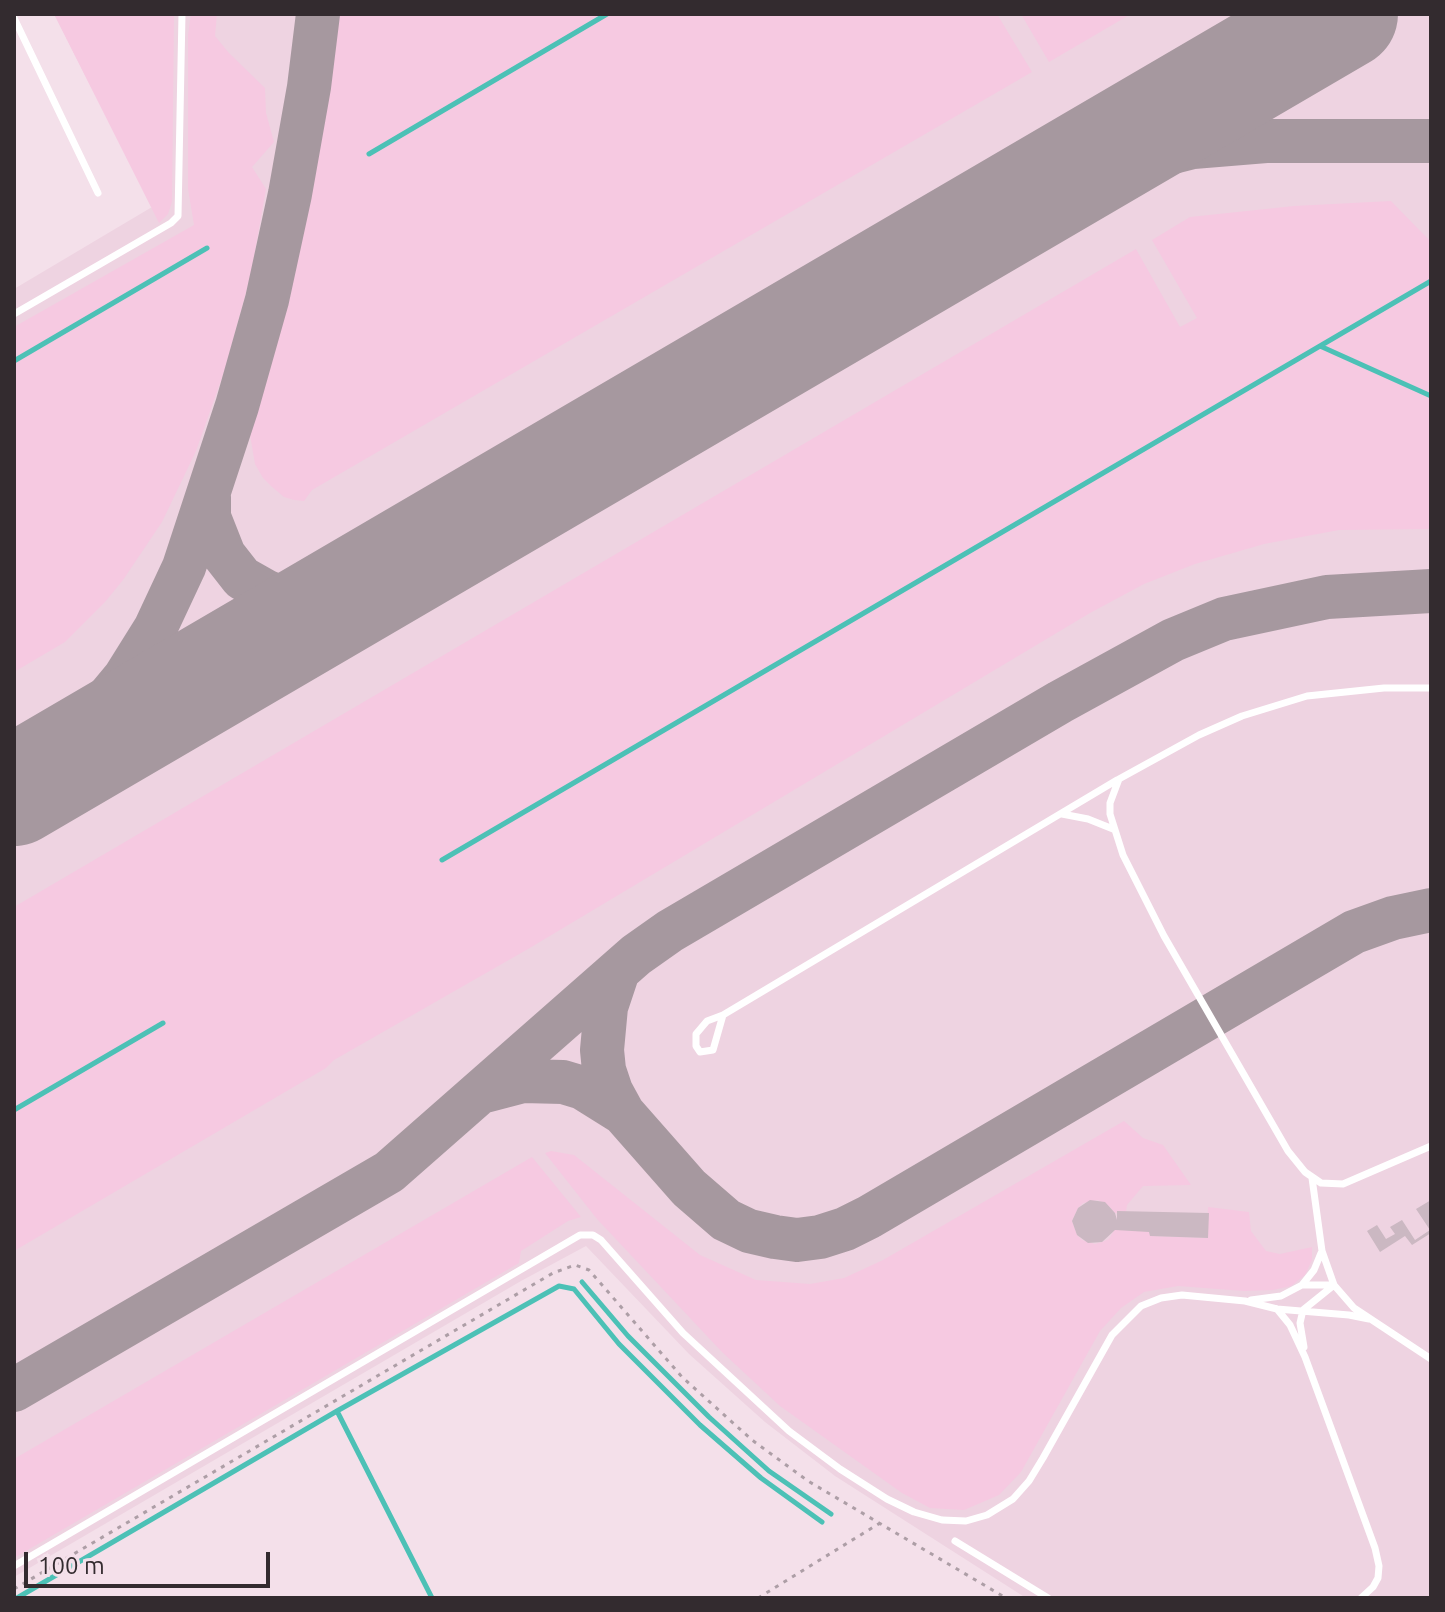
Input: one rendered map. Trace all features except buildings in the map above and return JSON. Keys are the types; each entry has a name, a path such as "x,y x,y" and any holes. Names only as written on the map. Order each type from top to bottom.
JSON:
{"lane":[{"path":"14,314 171,223 178,216 182,14"},
{"path":"14,18 98,193"},
{"path":"723,1015 713,1050 700,1052 695,1040 699,1029 707,1021 723,1015 1119,779 1211,730 1307,696 1431,688"},
{"path":"1119,779 1110,803 1113,829 1164,936 1288,1151 1312,1178 1321,1183 1343,1184 1431,1146"},
{"path":"1061,814 1088,819 1113,829"},
{"path":"1312,1178 1322,1251 1334,1285 1354,1308 1431,1359"},
{"path":"14,1566 580,1235 593,1235 601,1240 683,1333 789,1431 887,1499 914,1512 942,1520 966,1521 987,1515 1013,1499 1043,1458 1112,1335 1141,1306 1161,1298 1182,1295 1369,1319"},
{"path":"1245,1301 1281,1296 1302,1285 1314,1270 1322,1251"},
{"path":"1302,1285 1334,1285"},
{"path":"1305,1357 1300,1323 1303,1310 1334,1285"},
{"path":"1277,1309 1290,1325 1305,1357 1375,1548 1378,1578 1361,1598"},
{"path":"955,1541 1048,1598"}],"path":[{"path":"14,1589 553,1273 575,1265 589,1270 682,1377 752,1440 808,1481 1006,1598"},
{"path":"758,1598 880,1523"}],"shaded area":[{"path":"54,14 1431,14 1431,1598 1026,1598 835,1476 765,1422 689,1354 586,1246 14,1577 14,289 152,207"},
{"path":"54,14 174,14 172,202 168,214 159,223"},
{"path":"191,14 217,14 215,36 265,88 266,113 274,142 252,167 266,189 251,274 225,369 196,451 162,522 105,602 65,642 14,672 14,327 194,225 188,189 188,35"},
{"path":"336,14 997,14 1032,72 312,490 304,501 284,497 263,478 255,464 250,435 251,416 304,204 319,130"},
{"path":"1021,14 1131,14 1049,62"},
{"path":"1391,201 1431,242 1431,529 1339,530 1264,544 1195,564 1144,584 1090,613 14,1251 14,907 1136,249 1180,327 1197,318 1152,240 1190,217 1294,206"},
{"path":"1124,1121 1143,1138 1163,1145 1191,1185 1143,1186 1127,1205 1126,1212 1115,1213 1098,1200 1083,1203 1072,1221 1082,1240 1095,1244 1102,1242 1109,1239 1116,1227 1149,1232 1150,1236 1207,1238 1208,1207 1249,1212 1251,1231 1266,1251 1280,1254 1312,1247 1312,1260 1305,1275 1291,1286 1244,1291 1178,1286 1144,1292 1121,1308 1100,1331 1021,1472 999,1495 964,1510 930,1508 902,1493 780,1406 722,1352 597,1219 545,1153 551,1151 574,1155 700,1255 756,1280 810,1284 844,1278 883,1260"},
{"path":"532,1157 581,1217 568,1221 521,1251 519,1263 14,1558 14,1459"}],"waterway":[{"path":"369,154 607,14"},
{"path":"14,361 207,248"},
{"path":"1320,346 1431,281"},
{"path":"442,860 1320,346 1431,396"},
{"path":"14,1110 163,1023"},
{"path":"582,1282 628,1336 709,1417 769,1471 831,1514"},
{"path":"17,1598 337,1411 559,1286 574,1289 619,1344 700,1425 761,1478 822,1522"},
{"path":"337,1411 432,1598"}],"taxiway":[{"path":"14,787 86,724 125,677 155,629 184,567 237,406 267,300 290,194 318,14"},
{"path":"1001,214 1106,169 1193,147 1266,141 1431,141"},
{"path":"209,497 209,517 224,555 242,578 265,591 286,600 317,603 345,595 382,576"},
{"path":"14,1390 389,1172 636,955 670,931 1060,702 1173,640 1224,619 1327,597 1431,591"},
{"path":"481,1092 523,1081 563,1082 583,1088 623,1113 689,1188 726,1220 749,1231 775,1237 797,1240 820,1237 869,1217 1354,932 1393,918 1431,910"},
{"path":"618,971 606,1007 602,1050 604,1070 623,1113"}],"runway":[{"path":"14,791 1343,14"}]}
